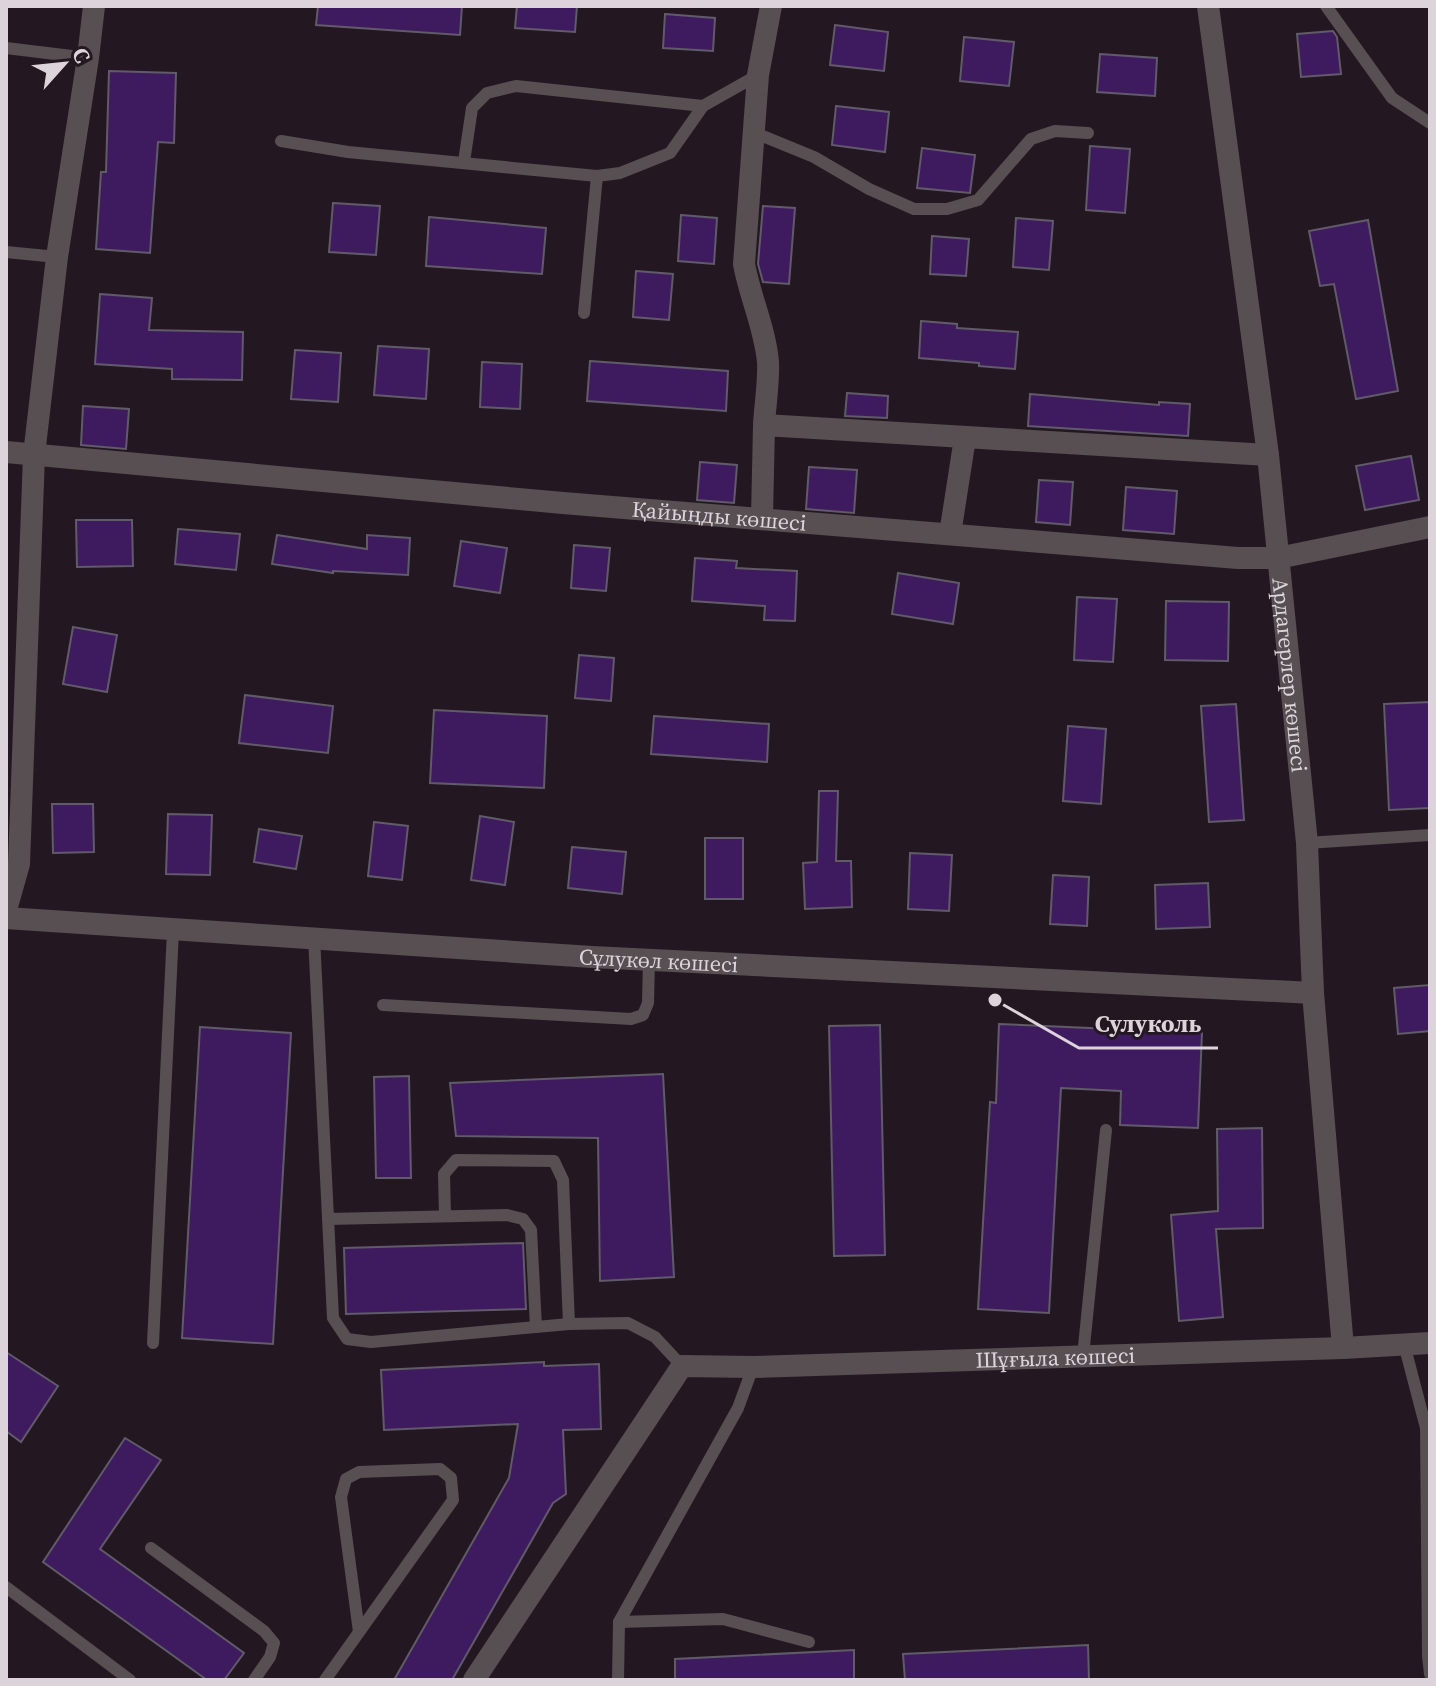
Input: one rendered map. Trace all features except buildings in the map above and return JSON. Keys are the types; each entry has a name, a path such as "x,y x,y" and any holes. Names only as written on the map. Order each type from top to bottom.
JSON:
{"street":[{"path":"6,910 19,864 34,455 57,257 94,6"},
{"path":"762,518 768,364 744,264 758,75 771,6"},
{"name":"Ардагерлер көшесі","path":"1208,6 1268,455 1307,843 1313,993 1343,1348"},
{"path":"764,425 1268,455"},
{"path":"950,534 965,438"},
{"name":"Қайыңды көшесі","path":"6,452 1238,558 1278,558 1430,527"},
{"name":"Сұлукөл көшесі","path":"6,918 649,960 1313,993"},
{"name":"Шұғыла көшесі","path":"682,1366 753,1367 1430,1343"},
{"path":"474,1680 682,1366"}],"lane":[{"path":"1330,8 1392,98 1430,123"},
{"path":"6,48 88,58"},
{"path":"281,141 348,152 597,176 620,173 670,153 703,106 758,75"},
{"path":"464,162 472,108 487,93 516,86 703,106"},
{"path":"753,132 814,157 869,189 914,209 947,209 978,200 1031,139 1055,131 1088,133"},
{"path":"584,313 597,176"},
{"path":"6,252 57,257"},
{"path":"1307,843 1430,835"},
{"path":"153,1343 173,931"},
{"path":"314,937 333,1318 347,1339 371,1342 569,1324 628,1323 655,1337 682,1366"},
{"path":"383,1005 631,1019 643,1015 648,1003 649,960"},
{"path":"1083,1356 1106,1130"},
{"path":"445,1216 444,1174 456,1160 554,1161 563,1180 569,1324"},
{"path":"328,1219 507,1215 523,1219 531,1230 536,1327"},
{"path":"1404,1344 1426,1428 1430,1674"},
{"path":"618,1680 619,1622 738,1408 753,1367"},
{"path":"325,1680 453,1500 451,1478 440,1469 359,1472 346,1479 341,1497 359,1632"},
{"path":"151,1548 264,1631 274,1643 270,1657 254,1680"},
{"path":"6,1587 130,1680"},
{"path":"619,1622 723,1619 809,1642"}],"place":[{"name":"Сулуколь","path":"995,1000"}]}
